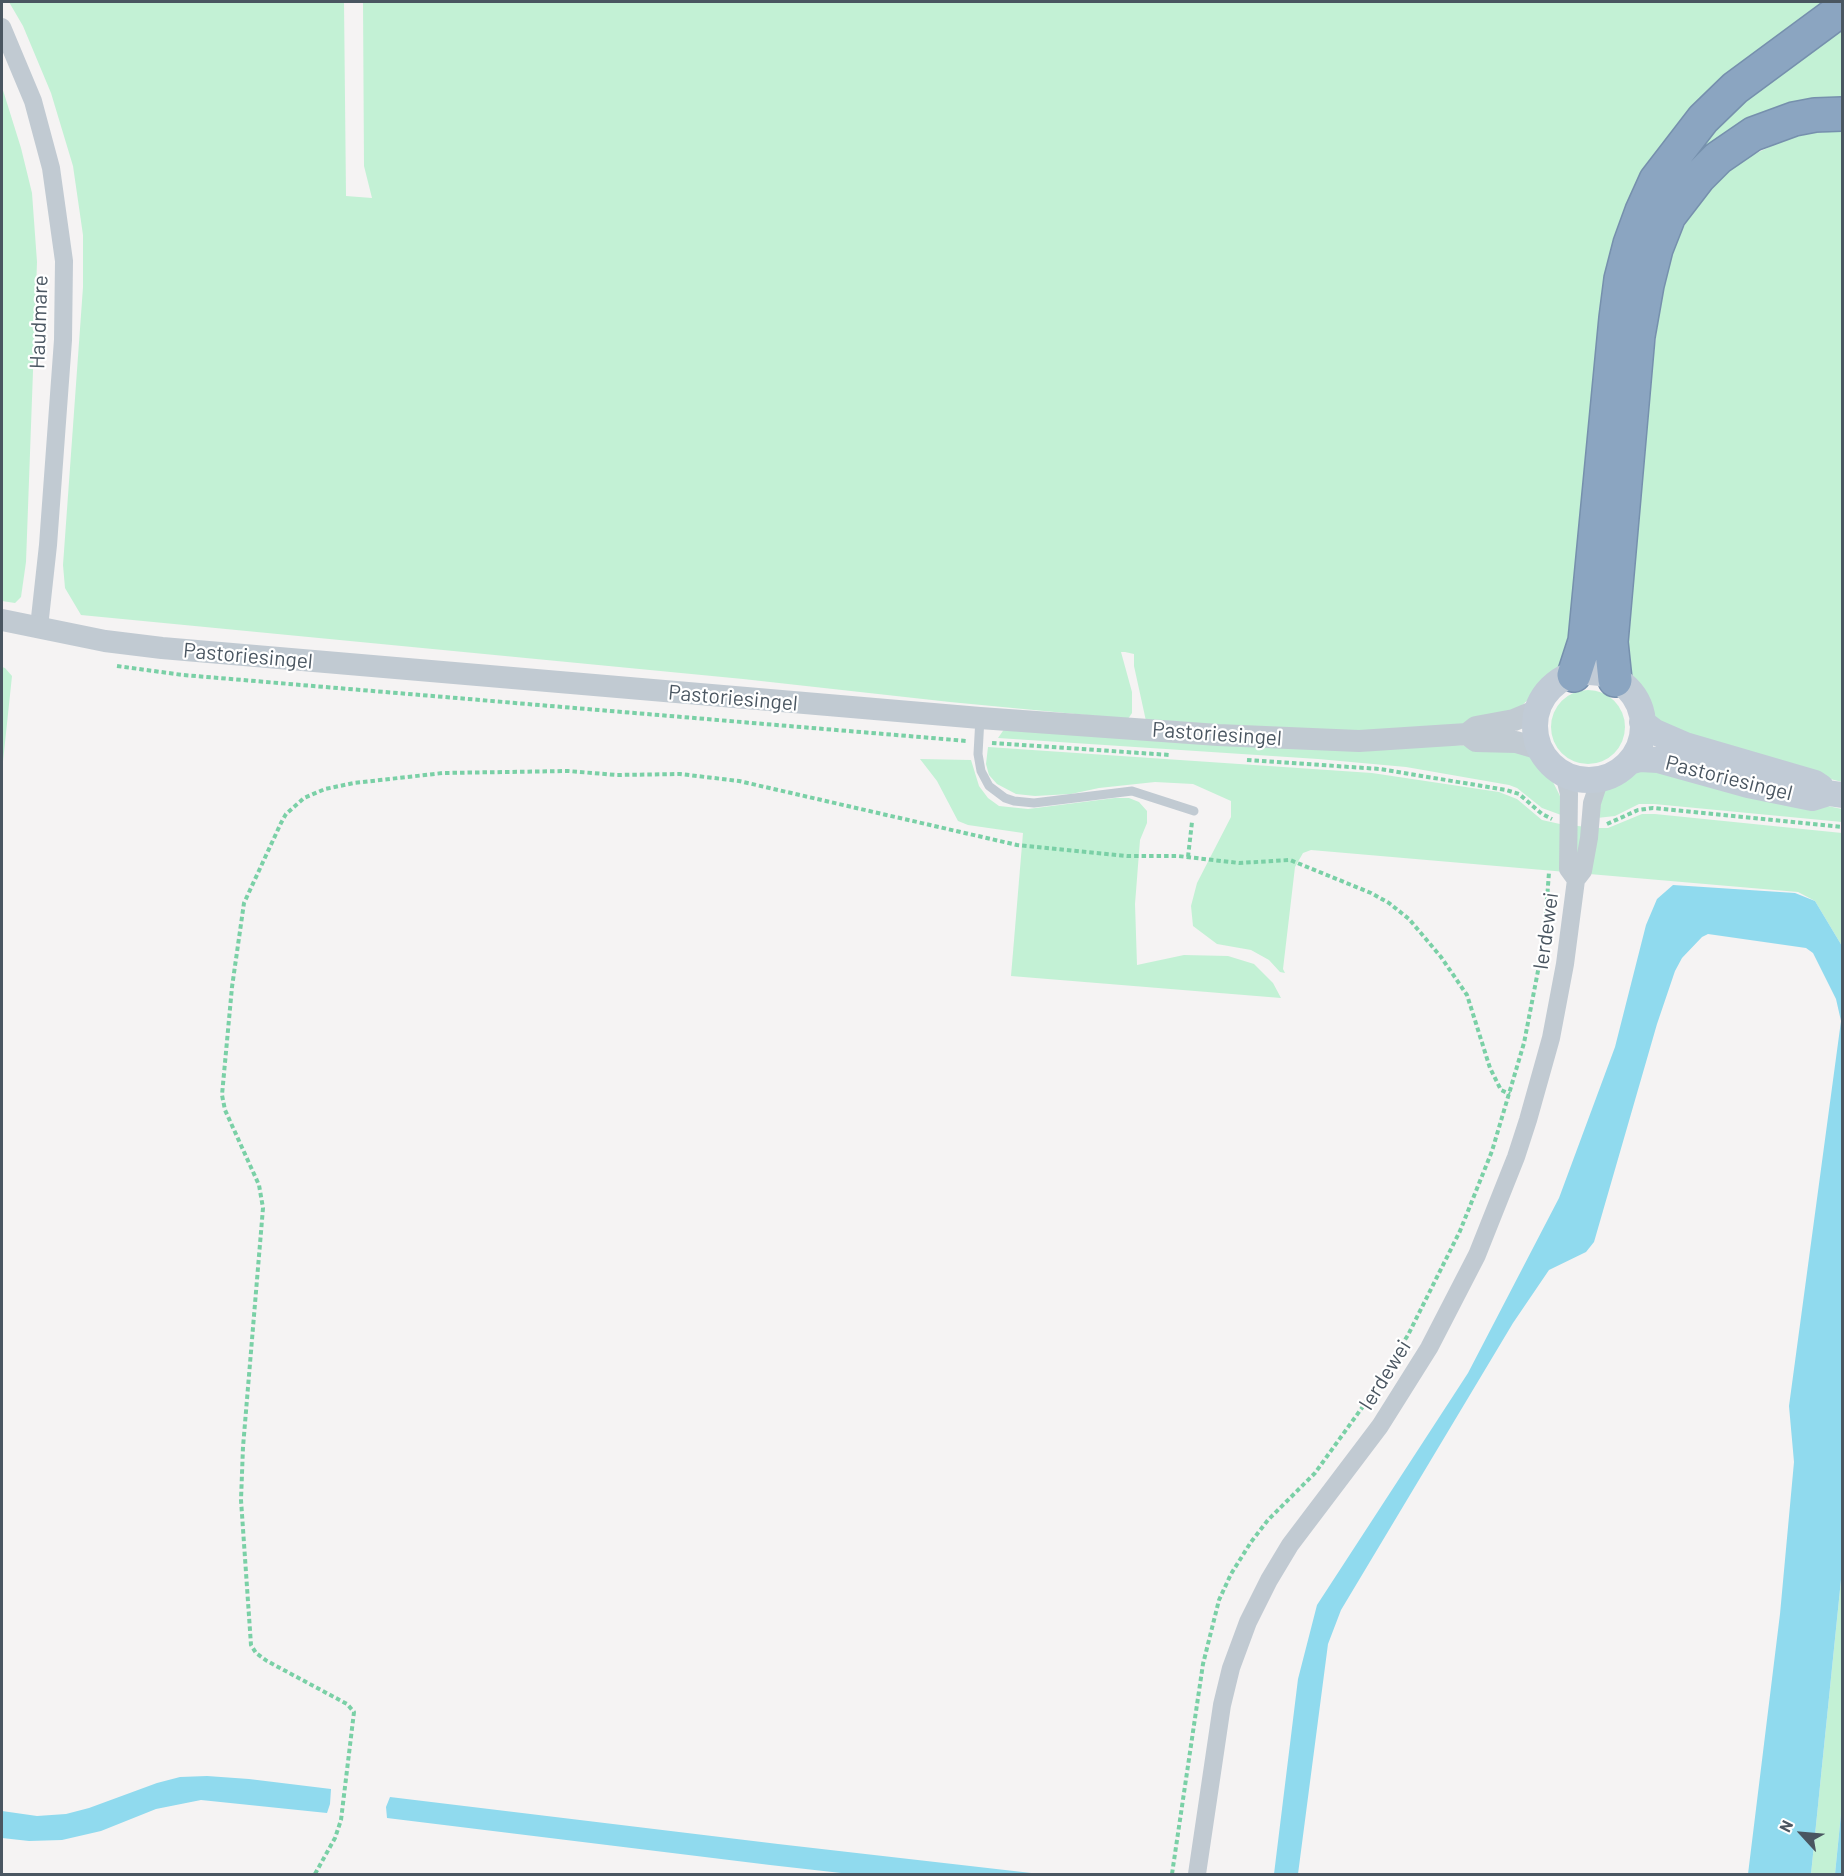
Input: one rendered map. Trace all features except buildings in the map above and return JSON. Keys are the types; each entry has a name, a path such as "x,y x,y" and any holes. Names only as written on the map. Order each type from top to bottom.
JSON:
{"highway":[{"path":"1574,675 1585,641 1621,279 1642,211 1656,180 1703,119 1735,88 1842,9"},
{"path":"1615,680 1611,642 1638,336 1656,249 1669,216 1699,177 1718,158 1753,134 1794,119 1815,115 1842,114"}],"main road":[{"path":"1595,673 1615,680 1633,695 1642,722 1639,743 1629,762 1611,775 1600,779 1582,779 1564,774 1548,761 1540,749 1535,729 1538,710 1545,696 1560,681 1574,675 1595,673"},
{"name":"Pastoriesingel","path":"1642,722 1669,739 1815,783 1835,794"},
{"name":"Pastoriesingel","path":"1629,762 1658,760 1748,785 1812,798 1835,794"}],"street":[{"name":"Haudmare","path":"2,27 33,101 51,168 64,261 63,340 39,627"},
{"name":"Pastoriesingel","path":"2,620 105,641 162,648 980,718 1266,738 1359,741 1467,734 1476,727 1514,720 1538,710"},
{"name":"Pastoriesingel","path":"1467,734 1476,741 1516,742 1540,749"},
{"name":"Ierdewei","path":"1564,774 1569,794 1568,869 1576,880"},
{"name":"Ierdewei","path":"1197,1875 1222,1705 1231,1668 1248,1622 1290,1545 1380,1426 1419,1365 1449,1310 1496,1211 1528,1120 1551,1038 1565,964 1576,880 1583,871 1593,796 1600,779"}],"lane":[{"path":"980,718 978,742 980,763 986,782 999,795 1014,801 1048,802 1132,791 1194,812"}],"path":[{"path":"115,666 231,679 978,742 1179,756"},
{"path":"1238,759 1380,769 1506,790 1524,798 1548,819 1556,820"},
{"path":"315,1875 335,1838 341,1820 354,1712 347,1704 256,1653 251,1645 241,1500 243,1447 263,1208 258,1185 225,1110 222,1095 241,915 249,888 286,814 304,798 325,789 354,783 443,773 567,771 616,775 680,774 739,781 1017,845 1127,856 1188,857 1248,863 1290,860 1371,893 1394,906 1409,919 1428,940 1467,995 1490,1068 1501,1090 1510,1094"},
{"path":"1601,824 1615,822 1638,810 1653,808 1842,827"},
{"path":"1188,857 1194,812"},
{"path":"1172,1875 1203,1664 1211,1628 1223,1592 1251,1542 1268,1520 1303,1487 1327,1458 1364,1405 1408,1335 1464,1223 1492,1151 1531,1015 1541,959 1549,865"}],"green space":[{"path":"9,2 344,2 346,196 372,198 364,166 363,2 1825,2 1694,107 1669,135 1653,159 1580,624 1559,671 1517,710 1486,720 1435,729 1319,732 1146,721 1134,666 1134,654 1125,652 1121,652 1132,692 1132,713 1128,719 81,615 65,588 63,565 83,287 83,235 73,166 51,93 23,26"},
{"path":"1842,19 1842,107 1833,106 1652,211 1697,139"},
{"path":"2,87 32,193 37,262 26,562 21,597 15,603 2,601"},
{"path":"1842,131 1842,782 1729,753 1656,721 1639,691 1626,658 1652,367 1662,293 1679,236 1692,211 1714,184 1740,161 1784,140 1811,133"},
{"path":"2,667 12,676 2,771"},
{"path":"1581,690 1595,690 1609,696 1619,706 1625,720 1625,734 1619,748 1609,758 1595,764 1581,764 1567,758 1557,748 1551,734 1551,720 1557,706 1567,696"},
{"path":"1005,728 1506,747 1526,754 1538,763 1551,778 1561,798 1561,815 1542,808 1517,788 1509,785 1406,767 998,738"},
{"path":"988,747 1372,773 1499,792 1517,799 1542,820 1596,828 1608,828 1642,814 1655,814 1842,833 1842,946 1815,901 1798,892 1311,850 1303,853 1295,867 1283,969 1285,973 1280,972 1269,960 1251,950 1217,944 1193,926 1191,906 1197,883 1231,817 1231,801 1193,784 1155,782 1099,788 1071,794 1035,796 1016,794 997,784 989,775 986,764"},
{"path":"920,759 971,760 979,786 988,798 999,806 1028,809 1115,798 1129,798 1139,802 1147,811 1147,823 1140,840 1135,904 1137,965 1184,955 1228,956 1254,964 1273,983 1281,998 1011,976 1023,833 968,825 958,821 937,781"},
{"path":"1647,768 1842,809 1842,822 1654,804 1639,804 1615,816 1597,818 1603,794 1607,788 1631,773"},
{"path":"1842,1570 1842,1804 1835,1874 1811,1874"}],"water":[{"path":"1673,885 1795,893 1815,901 1842,946 1842,1570 1811,1874 1748,1874 1780,1614 1794,1462 1789,1406 1841,1021 1836,999 1813,953 1806,948 1708,934 1702,937 1682,958 1675,971 1657,1024 1594,1242 1586,1252 1549,1270 1513,1323 1341,1610 1328,1644 1298,1874 1274,1874 1298,1679 1317,1605 1468,1373 1559,1198 1615,1047 1646,925 1657,899"},
{"path":"207,1776 331,1789 330,1804 327,1813 201,1800 156,1809 101,1831 62,1840 29,1841 2,1838 2,1811 37,1816 66,1814 157,1783 180,1777"},
{"path":"390,1797 1040,1874 850,1874 770,1865 387,1818 386,1807"},
{"path":"1842,1804 1842,1874 1835,1874"}]}
